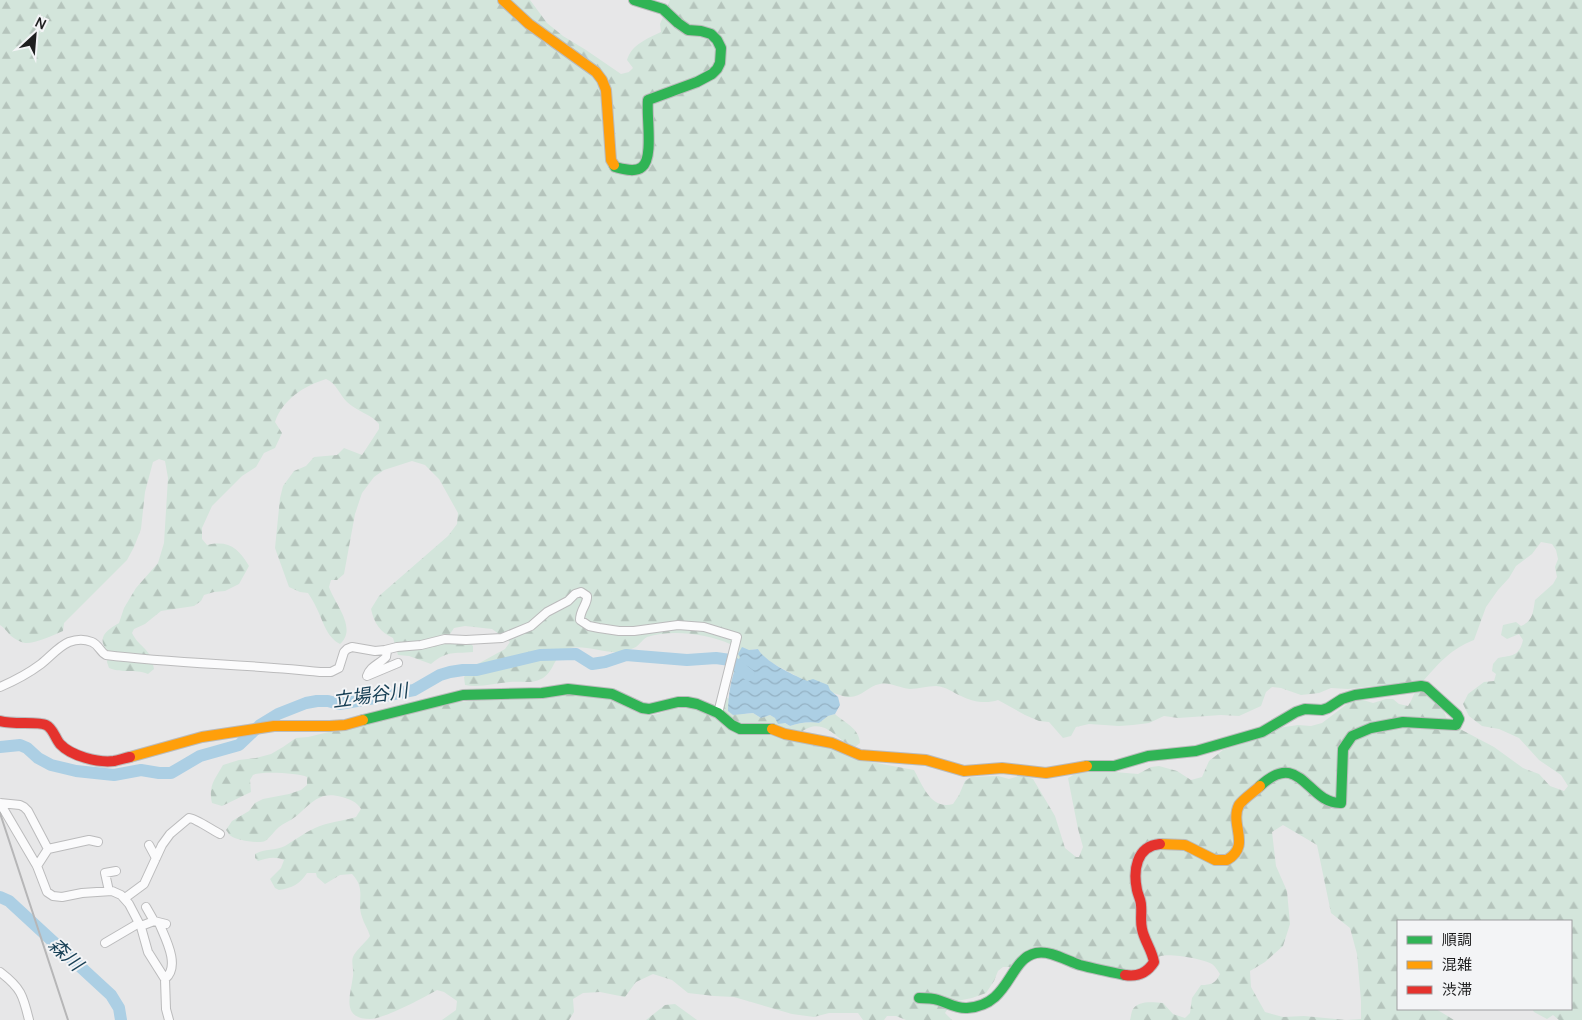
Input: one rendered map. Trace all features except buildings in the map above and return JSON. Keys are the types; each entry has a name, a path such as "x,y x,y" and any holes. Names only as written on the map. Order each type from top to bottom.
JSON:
{"street":[{"path":"503,0 529,24 596,72 602,80 606,90 611,160 615,167 628,171 638,170 646,163 650,154 646,107 648,100 660,93 690,84 716,72 721,62 722,48 717,38 713,35 701,31 692,32 682,27 663,9 641,4 634,0"},
{"path":"0,687 41,664 64,644 82,639 92,642 106,655 154,661 277,667 331,672 339,668 344,652 347,648 352,647 375,651 421,645 445,639 502,638 531,626 547,612 581,592 586,596 587,600 580,614 580,620 594,627 634,631 678,625 704,627 737,637 718,713"},
{"path":"385,650 387,651 386,657 373,666 367,676 398,663"},
{"path":"0,721 7,723 45,724 50,726 61,745 67,749 94,760 107,762 202,737 274,726 345,725 463,696 542,693 568,689 612,694 642,708 650,709 678,702 697,704 718,713 740,729 775,729 785,734 832,743 860,755 926,760 964,771 1002,768 1046,773 1080,766 1114,766 1148,756 1196,751 1262,732 1296,712 1305,709 1322,710 1342,699 1373,692 1426,687 1456,715 1458,719 1456,725 1446,726 1408,722 1367,730 1353,736 1343,749 1341,803 1337,804 1327,800 1301,777 1294,774 1279,774 1263,782 1242,801 1238,808 1235,818 1240,843 1234,857 1228,860 1220,861 1204,856 1183,845 1154,844 1147,847 1139,858 1137,887 1141,902 1142,930 1154,962 1148,971 1141,976 1132,976 1078,965 1068,960 1042,953 1031,955 1024,960 1003,989 994,999 986,1004 966,1008 935,999 919,998"},
{"path":"0,803 20,805 28,811 48,849"},
{"path":"0,803 37,866 47,892 53,896 62,897 109,891 116,892 125,898 140,925 148,952 165,979 166,1009 169,1020"},
{"path":"125,898 144,884 166,839 189,818 195,819 220,834"},
{"path":"37,866 48,849 89,840 98,842"},
{"path":"149,845 156,858"},
{"path":"109,891 104,872 116,871"},
{"path":"146,907 160,923 173,964 169,976 165,979"},
{"path":"105,943 140,925 160,923"},
{"path":"0,972 11,981 24,997 29,1020"}],"green space":[{"path":"0,0 530,0 547,23 563,36 621,74 629,72 633,68 627,60 632,50 661,32 660,24 670,0 1582,0 1582,1020 1559,1020 1553,1015 1547,1019 1533,1010 1572,1010 1572,920 1397,920 1397,1010 1438,1010 1454,1020 1346,1020 1130,1020 1134,1007 1141,1003 1150,1002 1163,1003 1173,1014 1185,1018 1190,1013 1192,998 1201,985 1213,983 1220,974 1213,965 1195,958 1165,955 1157,957 1134,973 1034,950 1014,967 1003,967 998,971 986,993 952,1002 945,1013 952,1020 906,1020 896,1016 887,1016 884,1020 863,1020 858,1013 829,1013 814,1017 792,1014 734,997 688,993 672,980 653,974 636,982 625,997 600,992 583,993 573,999 574,1012 569,1020 442,1020 456,1010 457,1001 444,992 437,990 384,1016 370,1019 361,1018 354,1015 350,1004 353,974 352,959 370,936 360,911 360,890 356,880 352,874 340,875 325,884 317,877 316,873 307,873 295,885 279,890 275,888 270,879 281,868 284,860 271,858 258,861 255,858 255,854 285,846 320,826 356,817 361,809 359,806 351,800 334,795 321,797 279,827 265,841 253,842 230,835 226,830 232,821 249,811 255,803 263,799 301,790 307,785 307,777 288,774 257,774 253,775 250,780 251,792 222,806 212,803 211,797 213,783 223,765 271,754 296,738 308,737 453,703 571,695 607,699 646,715 690,706 719,716 725,696 729,699 728,703 746,714 753,713 761,718 770,715 790,726 812,722 819,723 828,716 835,714 857,733 860,743 855,747 823,727 816,726 800,733 849,756 914,770 924,789 933,800 945,805 953,804 965,781 971,777 998,776 1009,779 1022,775 1033,779 1055,816 1065,848 1076,857 1079,857 1083,847 1068,778 1077,773 1103,771 1138,774 1151,767 1159,766 1177,771 1191,780 1202,777 1209,761 1223,750 1263,737 1278,728 1298,725 1311,726 1322,723 1351,701 1360,699 1373,703 1393,699 1399,704 1408,706 1415,692 1424,692 1443,709 1447,720 1494,747 1523,768 1539,774 1550,786 1564,791 1568,786 1561,775 1539,760 1519,738 1499,729 1482,726 1469,716 1463,704 1468,694 1484,682 1494,681 1496,674 1492,671 1493,664 1498,658 1514,654 1519,650 1523,640 1519,634 1507,639 1501,635 1503,625 1516,622 1521,626 1528,622 1532,616 1535,600 1553,584 1557,577 1555,567 1558,559 1552,544 1541,542 1532,554 1516,566 1486,607 1474,640 1452,652 1424,680 1384,687 1331,688 1319,693 1301,695 1272,687 1266,692 1261,706 1239,716 1221,715 1178,718 1164,716 1149,723 1133,725 1089,724 1076,727 1071,736 1063,738 1049,722 1039,721 1025,715 998,700 989,702 975,701 940,687 910,689 884,684 876,685 857,696 848,697 841,695 804,680 762,656 758,649 746,652 740,658 731,676 730,644 700,635 678,633 647,637 636,647 621,652 577,647 570,648 561,653 545,677 537,681 471,686 465,685 464,677 474,666 505,649 510,642 492,629 465,626 454,628 450,634 452,641 470,643 473,646 473,652 442,656 431,664 409,656 398,655 393,638 384,633 378,626 371,609 379,596 448,536 457,524 458,513 439,479 425,465 412,461 384,470 374,477 362,493 355,514 344,574 337,580 331,580 329,587 346,623 347,631 345,638 340,644 328,633 308,593 289,587 275,548 283,486 294,471 306,466 314,457 337,455 344,448 362,455 379,429 379,424 376,421 351,405 344,399 338,389 326,379 310,385 295,394 283,407 275,422 282,433 275,448 264,453 256,467 242,476 212,506 202,528 202,539 207,545 221,544 232,547 241,554 249,566 239,584 225,591 204,595 201,601 194,606 161,611 145,624 134,629 132,633 148,652 153,662 154,669 148,674 109,668 107,662 108,651 104,646 103,638 107,631 119,623 124,608 136,588 158,563 164,543 168,478 165,461 159,459 153,462 145,492 141,529 127,560 64,623 63,631 39,641 25,643 13,637 0,625","holes":["1283,825 1317,845 1331,913 1350,928 1357,954 1361,1019 1346,1020 1304,1016 1283,1017 1265,1012 1251,987 1250,971 1265,962 1283,946 1290,924 1287,891 1276,866 1272,832"]},
{"path":"675,1004 697,1020 646,1020 665,1005"}],"water":[{"path":"742,647 749,650 758,649 773,663 807,681 813,679 828,685 830,690 838,697 840,705 835,714 828,716 819,723 812,722 790,726 785,723 778,724 775,718 770,715 761,718 753,713 733,715 728,711 730,690 740,657 738,654"}],"waterway":[{"name":"立場谷川","path":"0,747 20,745 51,765 76,771 114,775 141,770 171,773 200,756 239,745 260,725 278,714 306,703 328,701 339,704 414,690 440,675 450,672 477,670 540,655 576,654 592,664 626,655 687,660 716,658 730,660 749,675"},
{"name":"森川","path":"0,897 9,901 111,995 119,1008 121,1020"}],"railway":[{"path":"0,813 68,1020"}],"traffic: fast":[{"path":"614,165 615,167 632,170 639,169 646,162 649,146 648,100 697,82 712,74 720,63 721,48 711,34 688,30 663,9 634,0"},
{"path":"1087,766 1114,766 1148,756 1196,751 1262,732 1296,712 1305,709 1322,710 1342,699 1355,695 1421,686 1426,687 1459,719 1456,725 1403,722 1371,728 1352,736 1343,749 1341,803 1329,801 1295,775 1285,773 1274,776 1260,786"},
{"path":"363,720 463,695 542,693 568,689 612,694 642,708 649,709 678,702 687,702 718,713 740,729 772,729"},
{"path":"919,998 936,999 963,1008 981,1005 1001,991 1027,957 1041,952 1053,954 1080,965 1125,975"}],"traffic: slow":[{"path":"503,0 529,24 596,72 602,80 606,90 611,160 614,165"},
{"path":"130,757 202,737 274,726 345,725 363,720"},
{"path":"772,729 785,734 832,743 860,755 926,760 964,771 1002,768 1046,773 1087,766"},
{"path":"1160,844 1185,845 1215,860 1227,860 1238,848 1236,820 1239,805 1260,786"}],"traffic: jam":[{"path":"0,721 46,725 60,744 71,752 85,758 114,761 130,757"},
{"path":"1125,975 1142,973 1154,962 1142,929 1141,903 1137,890 1136,868 1141,854 1146,849 1160,844"}]}
